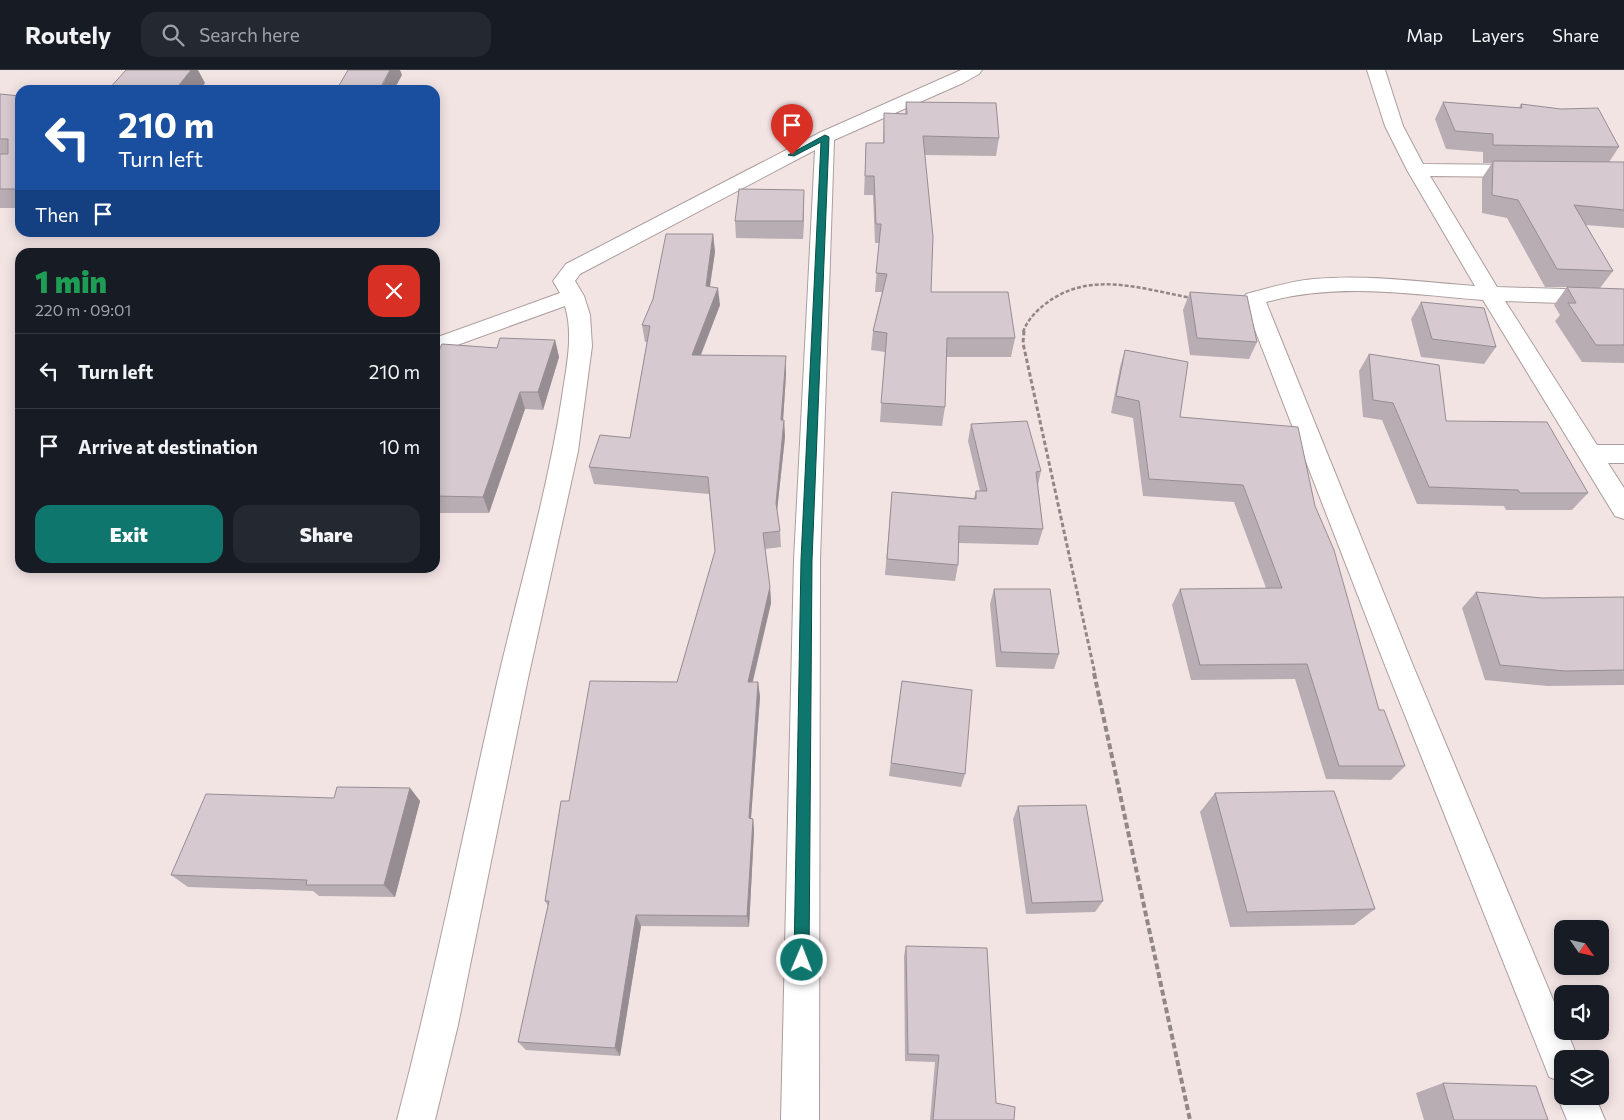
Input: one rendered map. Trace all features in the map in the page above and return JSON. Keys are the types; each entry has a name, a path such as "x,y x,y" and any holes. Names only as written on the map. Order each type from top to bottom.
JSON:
{"street":[{"path":"416,1120 440,1025 512,683 566,451 581,346 579,315 573,296 564,281 573,269 825,137 957,79 973,70"},
{"path":"1376,70 1394,126 1417,170 1490,294 1624,509"},
{"path":"800,1120 807,560 825,137"},
{"path":"1417,170 1545,171"},
{"path":"1556,1050 1400,668 1254,300 1279,291 1339,284 1400,284 1490,294 1624,298"},
{"path":"440,344 573,296"},
{"path":"1591,454 1624,454"},
{"path":"1580,1105 1586,1120"}],"path":[{"path":"1190,1120 1031,377 1021,341 1027,321 1046,301 1071,286 1095,283 1125,286 1209,301 1254,300"}],"building":[{"path":"126,70 191,70 179,85 112,85"},
{"path":"348,70 390,70 382,85 339,85"},
{"path":"0,94 15,96 15,189 0,189 0,154 8,154 8,139 0,139"},
{"path":"906,102 996,103 999,138 923,136 933,237 931,292 1008,292 1015,338 947,338 945,407 881,403 887,333 873,331 887,274 876,273 881,224 876,224 874,176 865,176 866,143 884,143 884,113 907,114"},
{"path":"1443,102 1522,108 1521,104 1561,109 1598,108 1619,147 1493,145 1493,134 1455,131"},
{"path":"1493,161 1624,162 1624,210 1574,205 1613,271 1557,269 1518,200 1492,195"},
{"path":"739,189 804,190 803,221 735,221"},
{"path":"666,234 713,234 706,286 718,288 692,355 786,356 781,420 784,420 776,503 780,531 763,533 770,587 748,682 758,682 749,818 753,819 747,916 636,915 615,1048 518,1042 549,901 545,901 561,801 569,801 590,681 677,682 715,551 708,477 589,467 600,435 630,438 650,326 642,325 653,299"},
{"path":"1567,287 1624,289 1624,345 1596,345 1568,303 1576,303"},
{"path":"1190,292 1247,296 1257,342 1197,338"},
{"path":"1421,302 1484,308 1496,347 1432,339"},
{"path":"500,338 555,340 538,392 520,392 483,497 440,496 440,348 442,344 497,348"},
{"path":"1125,350 1188,362 1180,417 1298,427 1315,506 1334,550 1379,710 1384,710 1405,766 1339,766 1307,664 1200,665 1180,589 1282,588 1243,485 1149,479 1139,401 1116,396"},
{"path":"1369,354 1439,365 1446,421 1547,422 1588,493 1520,493 1518,490 1429,487 1393,403 1373,400"},
{"path":"1027,421 1041,471 1036,472 1043,529 959,526 958,565 887,559 892,492 976,499 976,491 987,491 971,424"},
{"path":"994,589 1050,589 1059,654 1001,652"},
{"path":"1476,592 1542,598 1624,597 1624,670 1565,671 1500,665"},
{"path":"902,681 972,690 965,774 891,763"},
{"path":"337,787 410,788 384,885 306,885 307,880 171,875 206,794 334,798"},
{"path":"1334,791 1375,909 1247,912 1215,793"},
{"path":"1086,805 1103,901 1032,903 1018,806"},
{"path":"906,946 987,948 996,1103 1015,1107 1014,1120 933,1120 939,1055 908,1054"},
{"path":"1443,1083 1536,1086 1548,1120 1454,1120"}],"route":[{"path":"792,155 825,137 807,560 802,960"}]}
